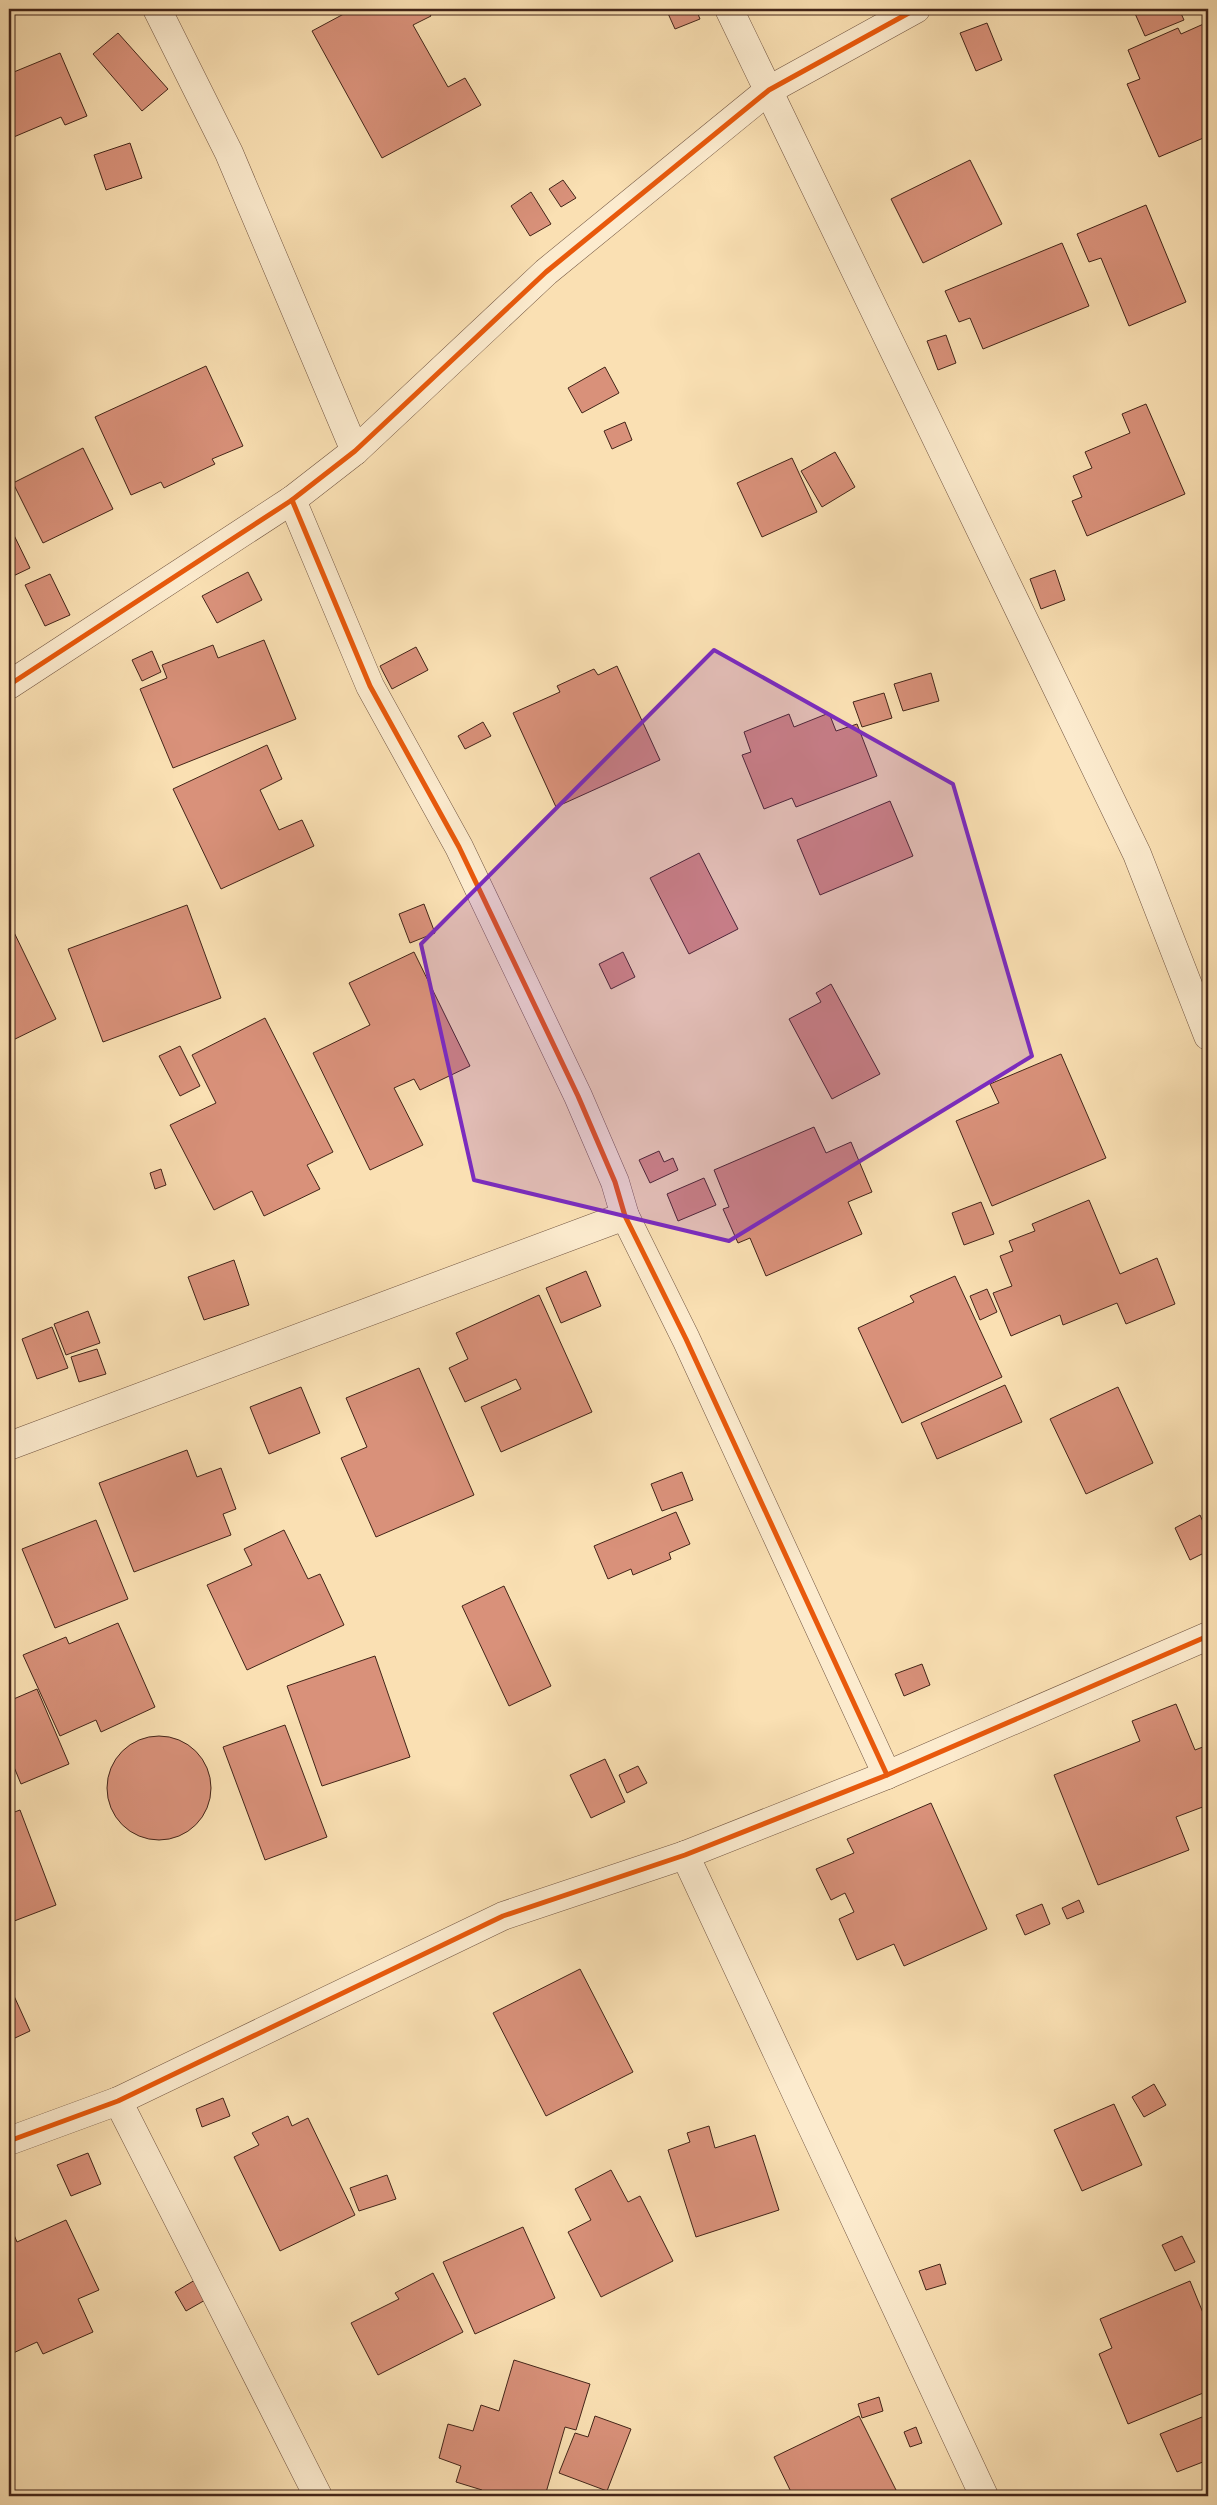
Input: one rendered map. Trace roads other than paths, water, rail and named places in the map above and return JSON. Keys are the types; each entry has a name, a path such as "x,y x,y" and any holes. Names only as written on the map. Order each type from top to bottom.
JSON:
{"street":[{"path":"157,9 229,153 355,451"},
{"path":"729,9 1137,854 1208,1036"},
{"path":"9,685 292,500 355,451 546,272 769,90 916,9"},
{"path":"292,500 370,686 459,847 578,1096 615,1182 625,1216 686,1339 887,1775"},
{"path":"9,1446 625,1216"},
{"path":"9,2141 118,2101 503,1916 685,1855 887,1775 1208,1636"},
{"path":"685,1855 984,2496"},
{"path":"118,2101 318,2496"}]}
